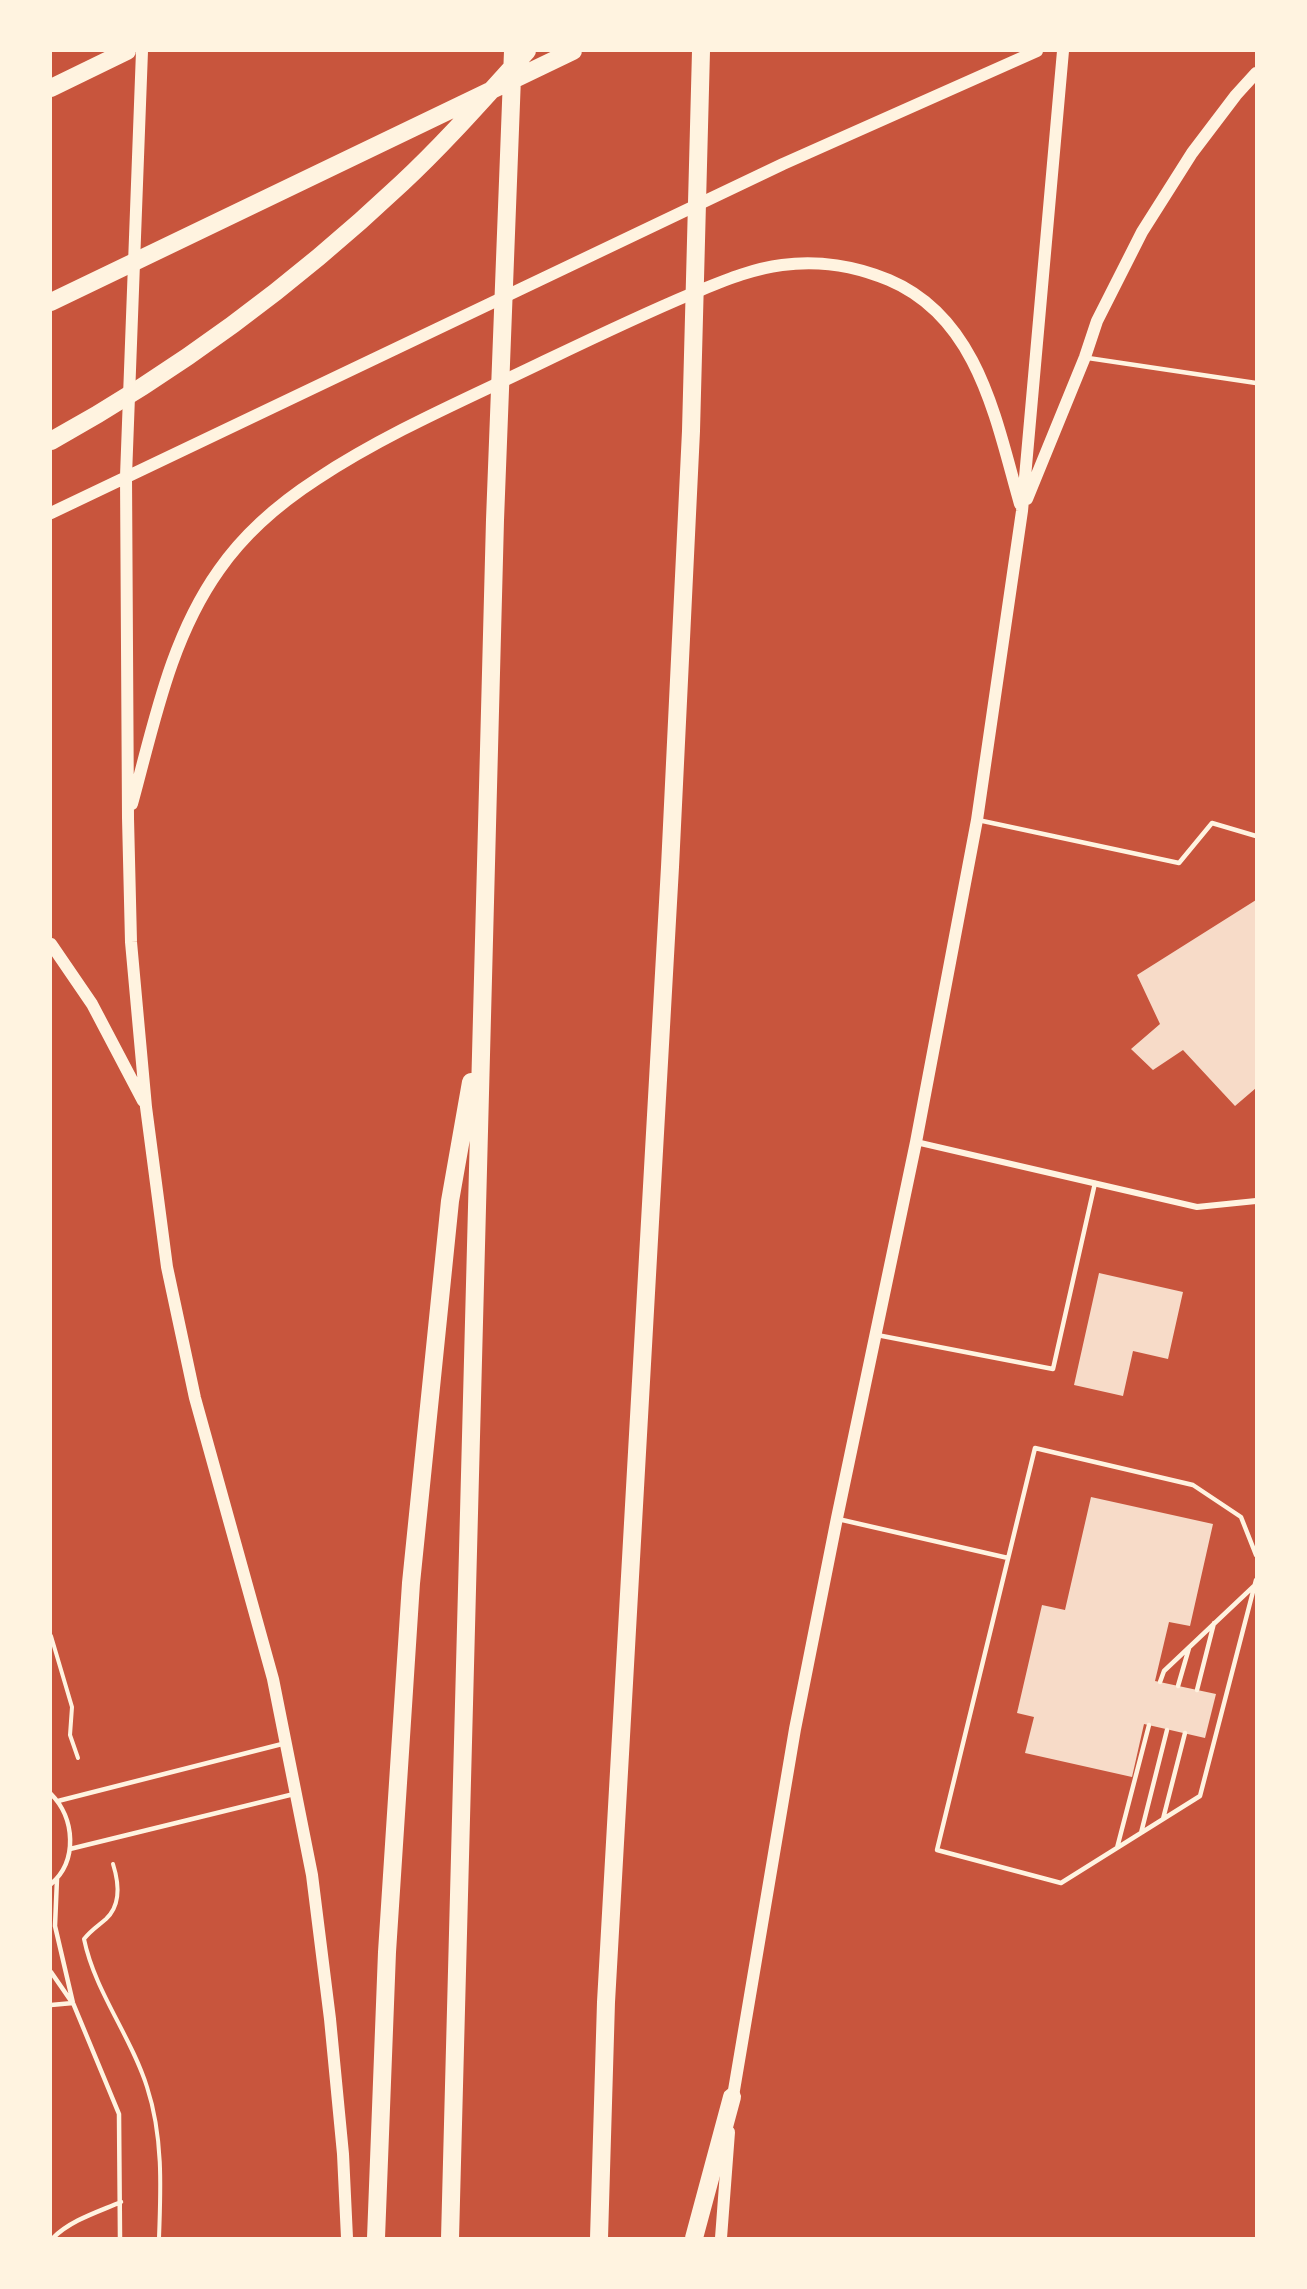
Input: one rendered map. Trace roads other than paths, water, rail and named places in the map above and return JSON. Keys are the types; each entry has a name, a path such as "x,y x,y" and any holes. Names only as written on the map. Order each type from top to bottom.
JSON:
{"highway":[{"path":"51,88 127,51"},
{"path":"450,2238 495,520 513,51"},
{"path":"51,441 108,410 188,357 265,300 330,247 403,183 527,51"},
{"path":"51,302 573,51"},
{"path":"599,2238 606,2002 669,879 691,431 701,51"},
{"path":"376,2238 387,1952 411,1583 450,1201 482,1021"},
{"path":"694,2238 732,2097"}],"main road":[{"path":"142,51 126,476 131,942 146,1107 167,1267 195,1398 273,1679 312,1875 330,2019 343,2154 347,2238"},
{"path":"51,513 783,164 1037,51"},
{"path":"720,2238 732,2097 795,1729 916,1142 977,820 1022,511 1062,51"},
{"path":"1022,511 1085,357 1097,321 1142,232 1192,153 1236,95 1256,73"},
{"path":"128,818 165,684 180,639 219,570 242,541 262,522 316,479 397,433 642,314 744,273 781,265 810,262 838,265 890,280 934,310 954,330 973,361 990,400 1022,511"},
{"path":"51,944 92,1004 146,1107"}],"street":[{"path":"916,1142 1197,1207 1256,1201"}],"lane":[{"path":"1085,357 1256,383"},
{"path":"977,820 1179,863 1212,823 1256,836"},
{"path":"877,1335 1053,1369 1095,1183"},
{"path":"1255,1583 1200,1796 1061,1883 937,1850 1035,1448 1193,1485 1241,1517 1256,1555"},
{"path":"837,1518 1008,1558"},
{"path":"1160,1682 1164,1671 1255,1583"},
{"path":"1197,1690 1214,1623"},
{"path":"1178,1686 1189,1646"},
{"path":"1117,1848 1149,1725"},
{"path":"1141,1833 1167,1730"},
{"path":"1163,1819 1185,1733"},
{"path":"58,1801 286,1743"},
{"path":"70,1849 296,1793"},
{"path":"51,1794 67,1816 70,1832 70,1849 65,1864 57,1879 51,1884"},
{"path":"57,1879 55,1926 73,2003 119,2114 120,2238"},
{"path":"51,1972 73,2003"},
{"path":"51,2005 73,2003"},
{"path":"53,2238 68,2226 121,2202"}]}
